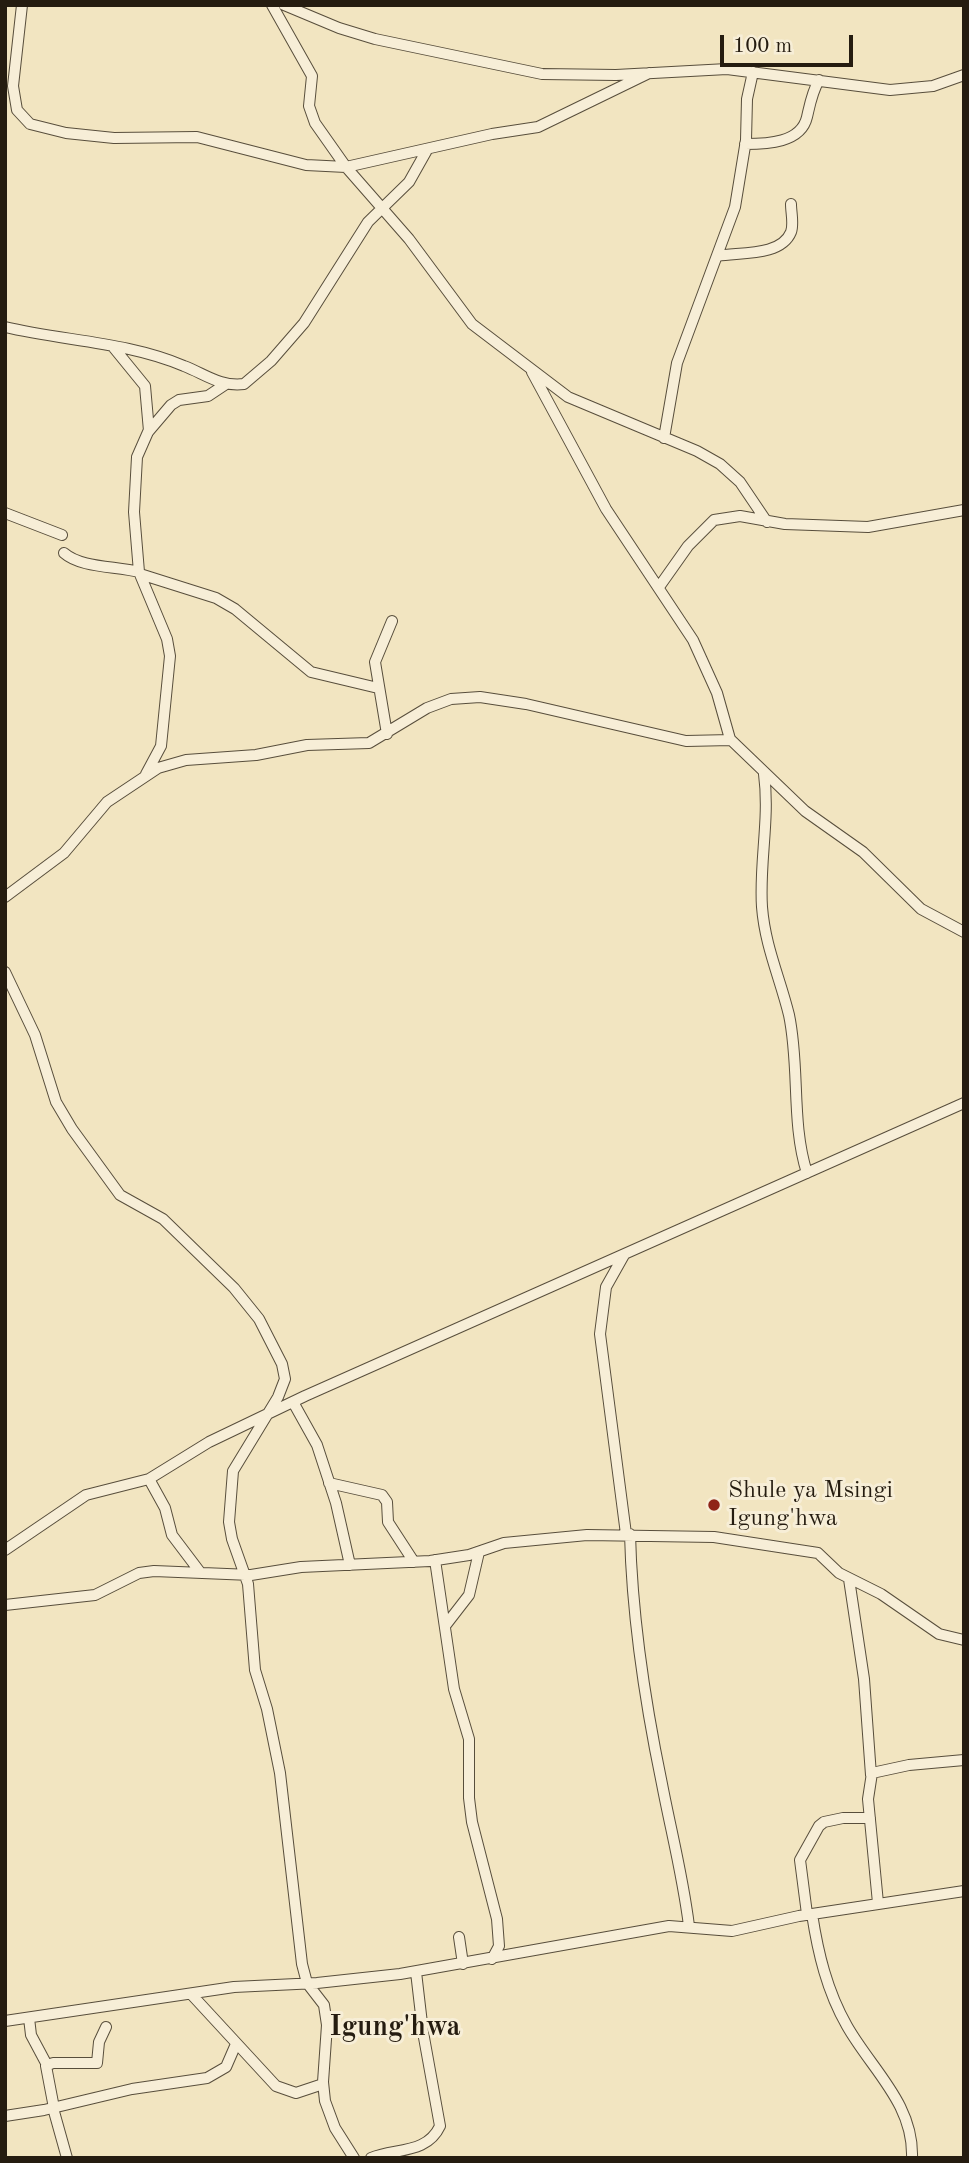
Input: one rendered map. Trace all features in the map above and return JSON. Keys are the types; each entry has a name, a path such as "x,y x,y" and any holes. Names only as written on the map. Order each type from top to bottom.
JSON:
{"street":[{"path":"22,5 13,86 17,110 30,124 66,133 114,138 197,136 279,159 346,167 492,134 538,127 649,73"},
{"path":"272,5 312,76 309,106 315,123 346,167 409,239 472,324 568,397 720,464 740,482 768,522"},
{"path":"284,5 339,28 375,39 542,74 572,76 705,68 890,90 933,86 964,75"},
{"path":"664,438 677,363 735,207 745,144 747,99 753,72"},
{"path":"745,144 775,142 797,133 806,121 813,91 819,80"},
{"path":"5,327 113,347 183,365 226,384 244,384 281,350 304,323 368,222 410,182 427,150"},
{"path":"718,256 754,253 783,242 792,230 791,204"},
{"path":"113,347 145,386 149,431"},
{"path":"530,368 594,488 693,640 732,740 764,775 805,811 823,821 863,852 921,909 964,932"},
{"path":"146,775 161,746 170,656 167,639 139,573 134,512 137,457 149,431 175,402 208,396 226,384"},
{"path":"659,587 688,546 714,520 740,516 768,522 868,527 964,510"},
{"path":"5,513 62,535"},
{"path":"64,553 78,562 108,564 216,598 234,609 311,672 378,688"},
{"path":"387,734 375,662 392,621"},
{"path":"5,897 52,864 107,802 146,775 186,760 256,755 307,746 356,745 387,734 441,702 480,697 526,704 686,741 732,740"},
{"path":"764,775 766,820 762,885 765,943 788,1015 800,1142 807,1173"},
{"path":"5,972 35,1035 56,1102 72,1129 120,1195 156,1213 234,1288 259,1319 285,1374 283,1386 239,1458 230,1491 232,1539 246,1574 253,1661 280,1773 294,1876 295,1908 307,1983 324,2005 327,2025 323,2084 335,2128 354,2158"},
{"path":"5,1550 86,1495 149,1479 209,1442 265,1418 293,1402 964,1103"},
{"path":"625,1255 606,1287 600,1335 628,1534 636,1633 658,1765 682,1874 689,1926"},
{"path":"293,1402 315,1440 350,1565"},
{"path":"149,1479 165,1508 172,1535 200,1572"},
{"path":"329,1483 382,1494 387,1502 388,1522 414,1562"},
{"path":"5,1605 95,1595 144,1572 246,1574 414,1562 479,1552 516,1541 628,1534 714,1537 811,1551 824,1556 849,1579 881,1594 939,1634 964,1640"},
{"path":"445,1626 469,1595 479,1552"},
{"path":"435,1560 456,1702 469,1739 468,1798 472,1822 497,1919 499,1946 492,1959"},
{"path":"849,1579 863,1668 871,1775 868,1787 878,1903"},
{"path":"871,1775 878,1770 964,1760"},
{"path":"870,1818 832,1819 819,1826 800,1860 821,1963 839,2010 864,2053 893,2092 910,2125 912,2158"},
{"path":"5,2021 269,1983 307,1983 416,1972 651,1928 689,1926 732,1931 810,1914 964,1891"},
{"path":"459,1937 463,1964"},
{"path":"371,2158 423,2145 435,2136 440,2126 423,2032 416,1972"},
{"path":"192,1995 262,2074 286,2091 307,2091 323,2084"},
{"path":"29,2018 31,2035 47,2066 46,2075 53,2108 67,2158"},
{"path":"47,2066 53,2063 85,2066 97,2063 99,2042 106,2027"},
{"path":"5,2116 53,2108 132,2089 214,2076 229,2063 236,2044"}],"place":[{"name":"Shule ya Msingi Igung'hwa","path":"714,1505"}],"district":[{"name":"Igung'hwa","path":"395,2028"}]}
